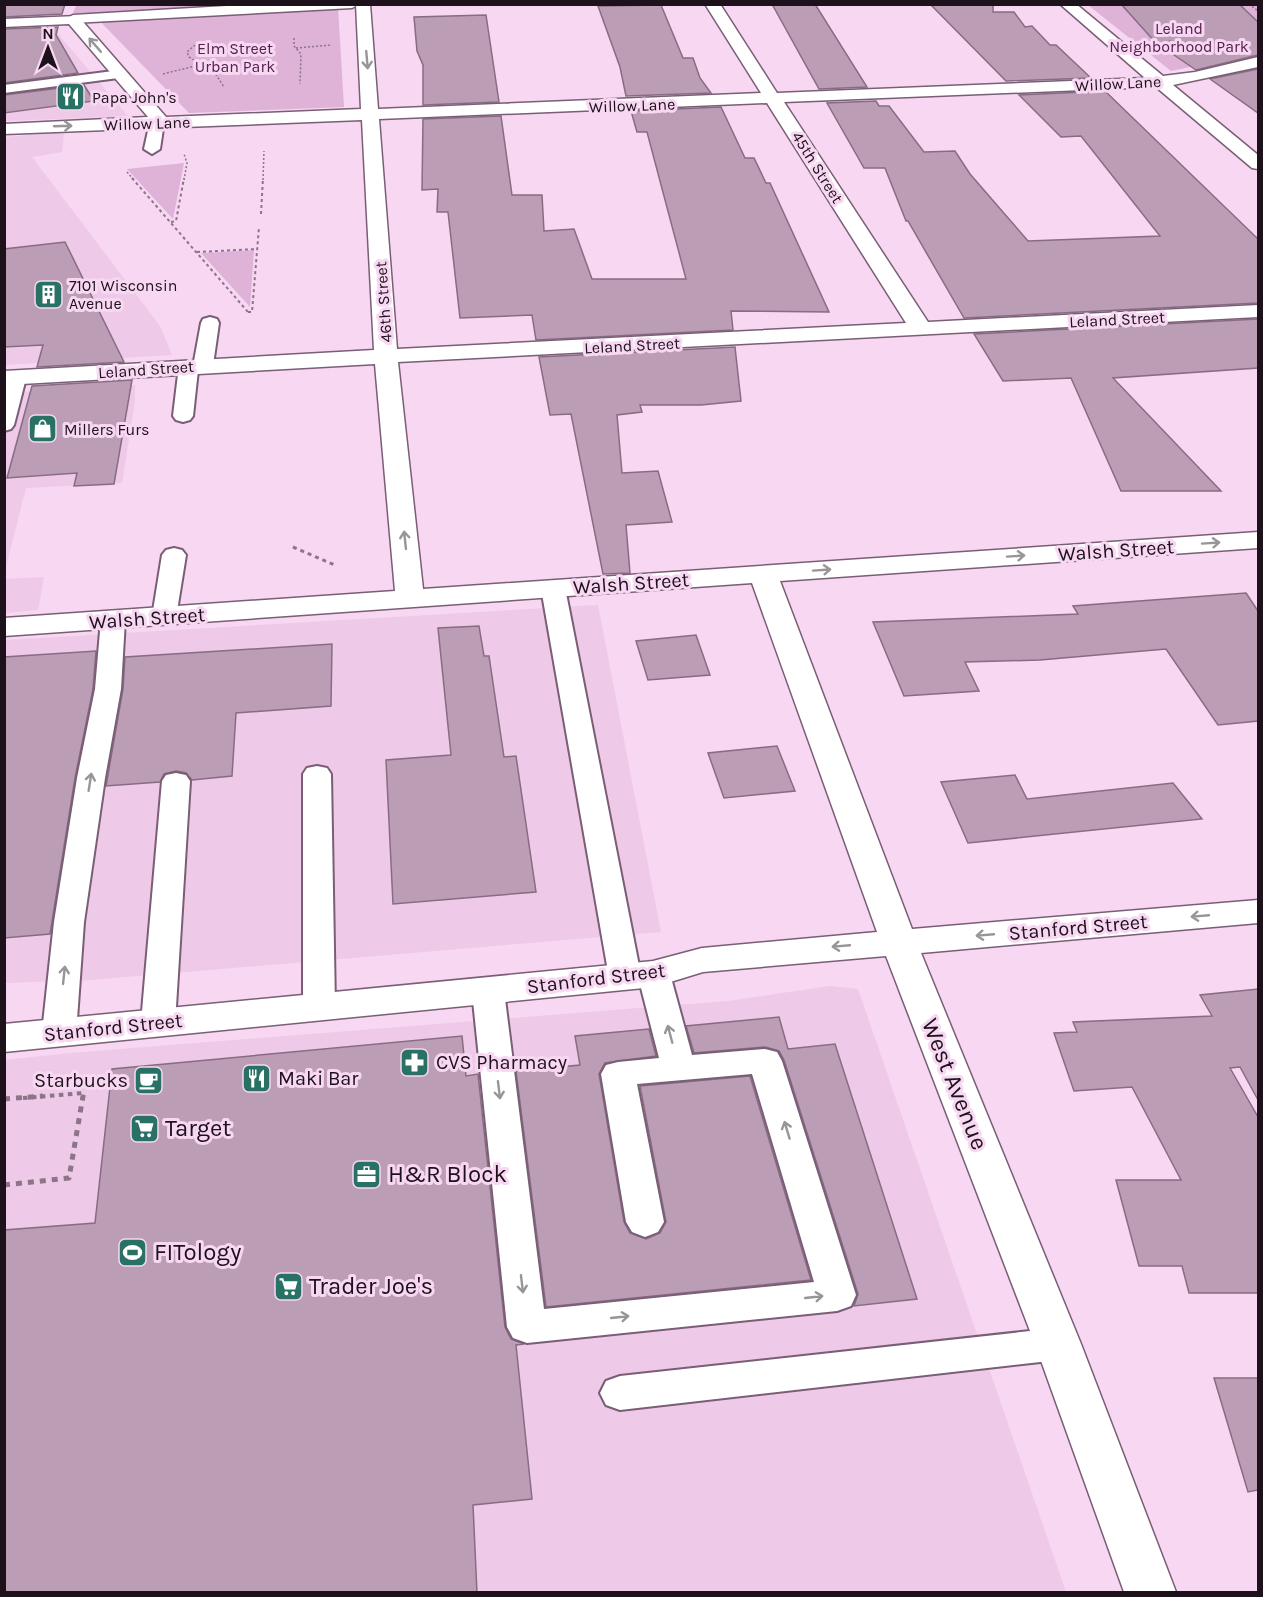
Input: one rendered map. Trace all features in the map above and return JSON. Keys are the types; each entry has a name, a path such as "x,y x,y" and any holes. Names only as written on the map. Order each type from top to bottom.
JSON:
{"street":[{"path":"4,23 352,4"},
{"name":"46th Street","path":"363,4 386,357 410,598"},
{"name":"45th Street","path":"712,4 922,330"},
{"path":"1067,4 1258,164"},
{"path":"73,19 157,116 157,122"},
{"name":"Willow Lane","path":"4,129 1158,82 1195,77 1258,62"},
{"name":"Leland Street","path":"10,378 196,366 1258,311"},
{"name":"Walsh Street","path":"4,627 1258,540"},
{"name":"West Avenue","path":"763,574 900,941 1058,1344 1150,1593"},
{"name":"Stanford Street","path":"4,1038 640,976 702,960 1258,911"}],"lane":[{"path":"4,89 121,74"},
{"path":"152,148 157,122"},
{"path":"183,416 210,323"},
{"path":"4,424 10,378"},
{"path":"164,617 174,555"},
{"path":"553,588 640,976 679,1068"},
{"path":"58,1033 69,922 91,778 108,688 113,620"},
{"path":"316,774 319,1007"},
{"path":"158,1023 176,781"},
{"path":"488,991 527,1327 837,1295 765,1060 618,1074 645,1222"},
{"path":"620,1393 1058,1344"}],"path":[{"path":"1249,4 1258,11"},
{"path":"293,36 295,39 293,43 301,54 300,89"},
{"path":"204,43 194,45 187,52 200,65 215,73 226,89"},
{"path":"296,48 334,45"},
{"path":"162,74 200,65"},
{"path":"261,214 264,151"},
{"path":"170,222 176,221 187,163 184,154"},
{"path":"124,169 248,312"},
{"path":"239,313 252,312 259,227"},
{"path":"196,252 257,249"},
{"path":"293,547 342,568"},
{"path":"4,1099 84,1093 69,1178 4,1185"}],"shaded area":[{"path":"53,28 128,116 5,121 4,31"},
{"path":"64,132 62,152 32,157 160,326 172,355 5,365 5,137"},
{"path":"135,385 135,401 122,483 26,488 5,571 5,393"},
{"path":"44,577 38,610 5,613 5,579"},
{"path":"598,605 661,932 90,980 5,983 5,640"},
{"path":"830,986 858,989 1066,1592 5,1592 4,1060 728,1001"}],"green space":[{"name":"Elm Street Urban Park","path":"77,4 323,4 338,8 344,107 189,113 92,13 73,13"},
{"name":"Leland Neighborhood Park","path":"1088,5 1258,5 1258,53 1171,71"},
{"path":"184,163 173,219 127,169"},
{"path":"254,250 250,307 201,253"}],"building":[{"path":"4,4 65,4 62,14 4,17"},
{"path":"772,4 815,4 867,87 819,89"},
{"path":"930,4 993,4 993,12 1014,12 1025,27 1032,26 1050,45 1056,45 1091,78 1006,81"},
{"name":"Leland Neighborhood Park","path":"1121,4 1239,4 1258,22 1258,55 1196,70 1155,42"},
{"path":"661,5 683,58 693,58 700,78 711,93 626,96 620,67 598,6"},
{"path":"486,15 499,102 423,105 423,65 417,51 414,17"},
{"path":"58,27 56,35 78,73 4,83 4,29"},
{"path":"1258,69 1258,113 1210,79"},
{"path":"84,85 94,101 4,113 4,95"},
{"path":"1105,91 1258,239 1258,303 964,318 906,221 885,168 864,168 827,103 876,101 879,106 889,106 924,152 955,151 970,174 1028,241 1160,236 1081,136 1061,137 1019,95"},
{"path":"721,107 745,158 754,158 766,183 770,183 829,312 731,311 733,330 536,340 532,315 460,318 448,212 437,212 438,189 422,190 423,119 501,116 512,195 542,195 544,231 574,229 592,279 686,279 647,132 637,132 631,111"},
{"name":"7101 Wisconsin Avenue","path":"65,242 124,362 37,367 43,345 4,347 4,249"},
{"path":"1258,319 1258,368 1113,378 1221,491 1121,491 1071,378 1003,381 974,334"},
{"path":"735,347 741,401 701,405 640,405 642,412 617,415 622,473 658,471 672,522 626,525 630,573 603,574 571,414 550,415 539,357"},
{"path":"132,380 114,484 74,486 77,473 7,478 32,386"},
{"path":"1246,593 1258,611 1258,721 1218,725 1166,649 1040,660 965,662 979,691 904,696 873,622 1078,614 1073,606"},
{"path":"479,626 484,656 489,656 504,757 516,756 536,892 393,904 386,760 451,755 438,628"},
{"path":"696,635 710,675 648,680 636,641"},
{"path":"332,644 331,706 236,713 232,776 192,780 186,773 176,771 164,774 160,782 106,786 123,689 125,657"},
{"path":"96,651 93,689 75,778 50,934 4,938 4,657"},
{"path":"777,746 795,791 724,798 708,753"},
{"path":"1015,775 1027,799 1173,783 1202,819 968,843 941,782"},
{"path":"1258,989 1258,1100 1240,1067 1230,1068 1258,1117 1258,1293 1189,1293 1182,1266 1139,1266 1116,1180 1181,1180 1132,1087 1074,1091 1054,1033 1077,1032 1073,1022 1212,1016 1200,995"},
{"path":"779,1017 788,1049 835,1044 917,1299 854,1306 858,1294 784,1060 779,1051 765,1047 694,1053 686,1026"},
{"path":"649,1029 656,1056 605,1063 599,1074 624,1222 630,1233 646,1239 660,1233 666,1222 640,1086 750,1076 811,1280 546,1307 516,1071 580,1065 575,1036"},
{"path":"462,1036 466,1076 478,1074 505,1327 511,1339 524,1344 516,1345 532,1499 473,1505 477,1593 4,1593 4,1230 95,1223 112,1069"},
{"path":"1214,1378 1258,1378 1258,1490 1248,1492"}],"place":[{"name":"Papa John's","path":"71,97"},
{"name":"7101 Wisconsin Avenue","path":"48,294"},
{"name":"Millers Furs","path":"43,429"},
{"name":"CVS Pharmacy","path":"415,1062"},
{"name":"Maki Bar","path":"257,1078"},
{"name":"Starbucks","path":"149,1080"},
{"name":"Target","path":"144,1128"},
{"name":"H&R Block","path":"367,1174"},
{"name":"FITology","path":"133,1252"},
{"name":"Trader Joe's","path":"288,1286"}]}
